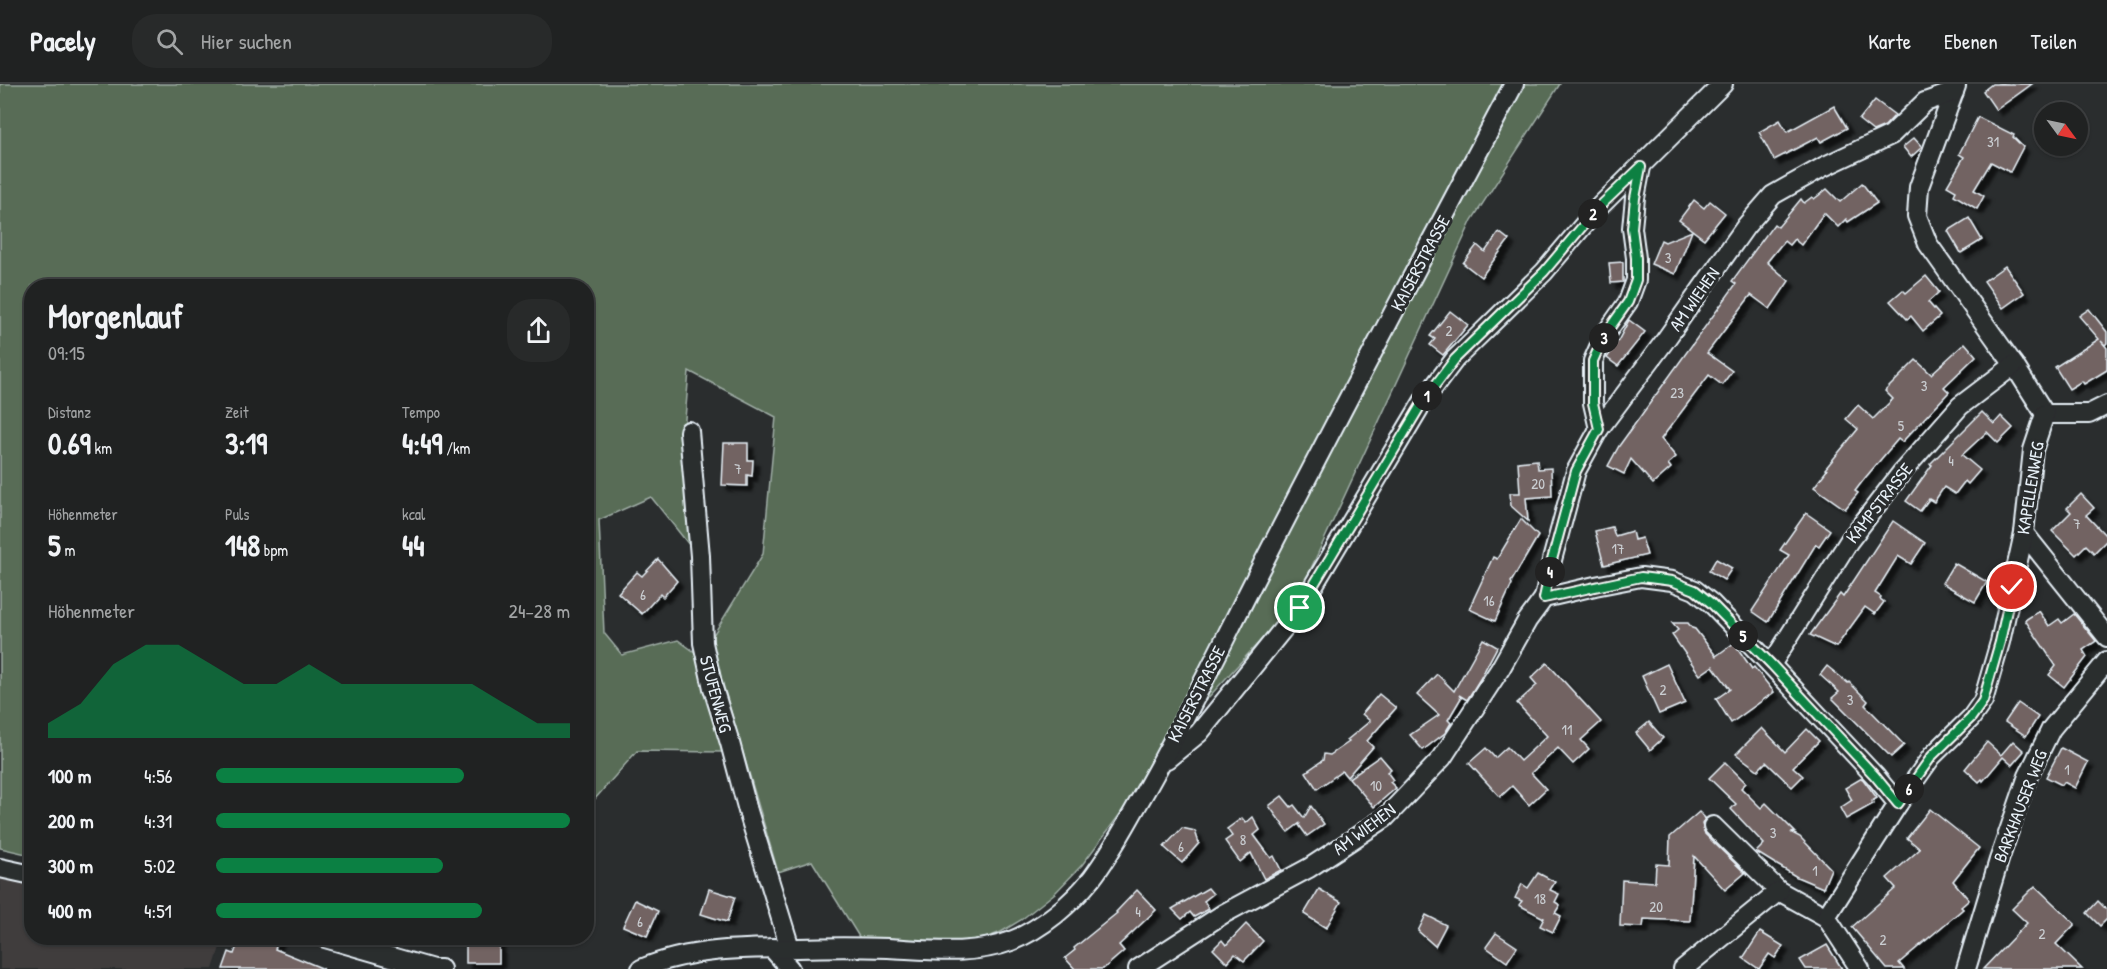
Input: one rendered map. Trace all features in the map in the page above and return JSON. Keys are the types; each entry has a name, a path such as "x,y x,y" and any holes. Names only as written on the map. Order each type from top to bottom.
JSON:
{"street":[{"name":"KAISERSTRASSE","path":"641,969 655,963 711,952 781,948 860,947 960,951 1011,941 1035,929 1064,907 1089,881 1114,847 1160,766 1313,466 1514,84"},
{"path":"1160,766 1199,733 1300,608 1418,410 1455,359 1544,272 1598,208 1723,84"},
{"path":"1956,88 1918,187 1917,216 1928,244 2014,365 2045,414 2089,414 2107,405"},
{"name":"AM WIEHEN","path":"1138,969 1223,914 1309,868 1385,818 1442,758 1500,669 1527,621 1544,598 1576,471 1599,429 1746,226 1773,195 1823,167 1891,135 1925,102 1956,88"},
{"path":"1599,429 1593,403 1593,361 1604,336 1628,302 1636,280 1632,228 1641,167"},
{"name":"KAMPSTRASSE","path":"1772,665 1849,541 1902,472 1960,406 2014,365"},
{"name":"KAPELLENWEG","path":"1826,917 1898,804 1932,756 1971,718 1983,701 2000,642 2024,533 2033,450 2045,414"},
{"name":"STUFENWEG","path":"689,431 700,556 703,643 713,688 748,811 781,948"},
{"path":"2024,533 2107,637"},
{"path":"1544,598 1641,577 1672,581 1695,590 1711,603 1772,665 1898,804"},
{"name":"BARKHAUSER WEG","path":"1966,969 1999,860 2028,776 2051,729 2107,661"},
{"path":"1713,826 1779,891 1826,917 1860,969"},
{"path":"0,868 24,873"},
{"path":"1683,969 1779,891"},
{"path":"349,945 433,969 441,969"},
{"path":"781,948 790,969"}],"shaded area":[{"path":"0,873 24,878 24,945 221,945 213,969 0,969"}],"green space":[{"path":"0,84 1560,84 1472,220 1295,603 1151,760 1126,806 1082,865 1055,893 1021,920 1001,932 981,940 960,942 861,940 812,861 778,872 710,640 763,554 776,417 689,371 684,431 694,551 651,497 599,520 604,633 622,655 678,640 696,653 722,752 637,751 594,800 594,279 24,279 24,854 0,848"}],"building":[{"path":"1992,84 2032,84 1996,110 1983,91"},
{"path":"1875,100 1895,115 1885,126 1873,131 1859,120"},
{"path":"1834,106 1847,128 1821,142 1818,137 1774,160 1759,132 1780,120 1787,132"},
{"path":"1978,117 2014,135 2013,137 2023,147 2010,172 1991,162 1974,190 1984,196 1977,209 1954,195 1956,191 1947,186 1964,157 1959,154"},
{"path":"1914,138 1922,147 1911,157 1903,147"},
{"path":"1862,183 1877,203 1848,222 1846,219 1838,227 1824,213 1801,245 1794,239 1789,245 1784,241 1767,262 1789,281 1770,309 1751,295 1707,353 1732,371 1722,385 1709,375 1661,439 1676,457 1668,464 1671,468 1653,484 1631,459 1624,474 1608,466 1619,446 1736,284 1732,281 1774,224 1778,227 1801,199 1804,203 1827,189 1840,202"},
{"path":"1694,200 1704,208 1710,201 1725,213 1704,239 1679,220"},
{"path":"1969,218 1982,240 1961,253 1948,231"},
{"path":"1692,231 1675,274 1651,264 1661,240 1665,242"},
{"path":"1499,232 1509,240 1481,277 1463,263 1477,245 1485,252"},
{"path":"1623,262 1623,282 1611,283 1609,263"},
{"path":"2005,266 2024,293 2003,308 1984,281"},
{"path":"1926,276 1939,292 1928,302 1940,316 1923,331 1911,316 1907,319 1890,301 1903,290 1906,293"},
{"path":"2089,309 2107,332 2107,343 2105,345 2101,341 2107,348 2107,370 2084,384 2082,381 2069,389 2055,367 2099,339 2079,316"},
{"path":"1450,311 1468,325 1443,355 1430,345 1435,339 1430,336"},
{"path":"1629,320 1645,332 1618,366 1607,358"},
{"path":"1965,343 1976,356 1944,387 1949,392 1902,442 1898,439 1855,491 1858,493 1845,509 1814,487 1827,470 1825,469 1858,429 1846,419 1858,405 1873,419 1893,399 1885,391 1916,360 1931,374"},
{"path":"1982,412 1994,424 2001,416 2013,428 1998,443 1987,432 1962,455 1980,470 1968,484 1965,481 1955,494 1944,487 1934,502 1929,499 1920,511 1906,501 1932,465 1930,464"},
{"path":"724,443 748,443 748,460 753,460 752,476 747,475 747,486 722,485"},
{"path":"1537,460 1538,469 1551,468 1552,496 1526,498 1528,521 1511,506 1510,493 1520,493 1518,462"},
{"path":"2081,494 2094,508 2086,515 2107,537 2107,540 2094,553 2086,545 2076,555 2052,531 2071,512 2067,508"},
{"path":"1806,513 1830,530 1819,546 1816,544 1768,622 1752,611 1789,555 1780,550"},
{"path":"1521,519 1538,536 1511,582 1495,621 1469,609 1493,557 1497,559"},
{"path":"1893,521 1925,543 1911,564 1898,556 1875,593 1884,602 1875,614 1865,607 1836,647 1810,635 1840,594 1843,597"},
{"path":"1612,527 1615,536 1632,531 1634,540 1642,538 1647,555 1604,565 1595,531"},
{"path":"658,559 677,581 663,597 660,594 642,614 618,593 637,572 642,576"},
{"path":"1716,559 1732,568 1724,580 1709,571"},
{"path":"1954,563 1987,582 1975,602 1942,583"},
{"path":"2039,611 2049,626 2059,619 2062,623 2074,614 2096,641 2083,650 2087,657 2064,687 2049,675 2056,666 2025,620"},
{"path":"1672,623 1688,623 1716,656 1734,643 1752,669 1754,667 1774,692 1731,723 1716,699 1730,689 1713,666 1700,675 1672,635 1678,630"},
{"path":"1483,639 1497,647 1480,679 1467,700 1459,695 1461,698 1448,720 1451,723 1445,733 1423,750 1410,735 1439,715 1417,695 1437,674 1454,691"},
{"path":"1547,663 1601,722 1581,740 1589,749 1573,764 1558,748 1531,773 1546,789 1529,805 1512,786 1500,797 1469,763 1486,748 1495,758 1507,747 1520,761 1547,736 1517,703 1537,685 1531,678"},
{"path":"1667,664 1685,703 1659,714 1642,676"},
{"path":"1827,666 1849,682 1868,701 1865,705 1904,745 1891,757 1832,698 1839,692 1820,675"},
{"path":"1379,694 1396,708 1367,741 1373,747 1347,777 1342,771 1317,789 1306,772 1323,760 1324,754 1330,755 1349,742 1347,740 1370,721 1362,714"},
{"path":"2018,703 2038,717 2026,736 2005,722"},
{"path":"1649,722 1663,738 1650,750 1636,733"},
{"path":"1762,728 1785,752 1807,729 1819,741 1793,767 1803,776 1792,787 1766,762 1758,770 1736,754"},
{"path":"2013,741 2024,751 2012,765 2003,757 1983,781 1982,779 1979,782 1965,769 1987,742 2001,755"},
{"path":"2061,748 2088,762 2075,788 2064,782 2062,785 2046,777"},
{"path":"1380,756 1391,769 1387,772 1393,780 1390,782 1396,788 1374,807 1349,778"},
{"path":"1725,762 1746,783 1741,788 1761,808 1766,803 1795,832 1792,833 1800,837 1831,869 1823,888 1797,877 1756,852 1764,844 1731,809 1736,804 1709,778"},
{"path":"1862,778 1877,798 1872,801 1873,804 1846,819 1840,808 1852,800 1845,788"},
{"path":"1282,796 1291,807 1294,805 1304,818 1311,806 1324,824 1307,836 1299,825 1300,823 1288,832 1269,806"},
{"path":"1930,809 1979,848 1953,881 1969,900 1961,907 1963,909 1899,963 1904,969 1887,969 1852,927 1896,888 1887,878 1920,849 1907,838"},
{"path":"1699,812 1705,818 1702,824 1705,834 1745,873 1725,890 1694,856 1690,921 1644,919 1643,927 1620,926 1622,880 1655,882 1656,864 1669,865 1670,837"},
{"path":"1253,817 1260,830 1254,835 1271,858 1274,856 1281,870 1264,879 1251,853 1240,862 1225,841 1232,836 1227,829 1242,818 1246,823"},
{"path":"1182,828 1195,831 1199,843 1182,863 1164,847"},
{"path":"1538,873 1555,882 1550,890 1559,894 1555,902 1560,905 1555,913 1561,916 1553,932 1540,926 1544,918 1519,905 1522,901 1515,898 1522,884 1528,888"},
{"path":"2035,886 2075,924 2056,944 2082,969 1983,969 2027,923 2012,909"},
{"path":"1208,888 1213,894 1204,901 1209,909 1194,917 1190,912 1182,919 1172,909"},
{"path":"709,889 735,897 727,922 701,914"},
{"path":"1319,889 1341,902 1326,928 1304,914"},
{"path":"1137,890 1156,910 1119,945 1124,951 1103,969 1075,969 1065,958 1117,913"},
{"path":"635,900 658,911 647,936 623,926"},
{"path":"2098,901 2107,910 2107,919 2100,926 2087,913"},
{"path":"1426,915 1446,925 1435,946 1418,931"},
{"path":"1246,924 1263,941 1244,961 1235,954 1227,963 1213,949 1222,940 1226,945"},
{"path":"1760,932 1783,946 1775,958 1769,954 1759,969 1743,958"},
{"path":"1496,933 1517,947 1507,962 1486,947"},
{"path":"237,945 276,945 275,949 324,969 223,969 229,952 234,954"},
{"path":"466,945 499,945 499,963 466,963"},
{"path":"1827,945 1842,969 1806,969 1800,960"}],"route":[{"path":"1300,608 1424,400 1455,359 1544,272 1598,208 1641,167 1632,228 1636,280 1628,302 1604,336 1593,361 1593,403 1599,429 1576,471 1544,598 1641,577 1672,581 1695,590 1711,603 1772,665 1898,804 1932,756 1971,718 1983,701 2000,642 2012,587"}]}
